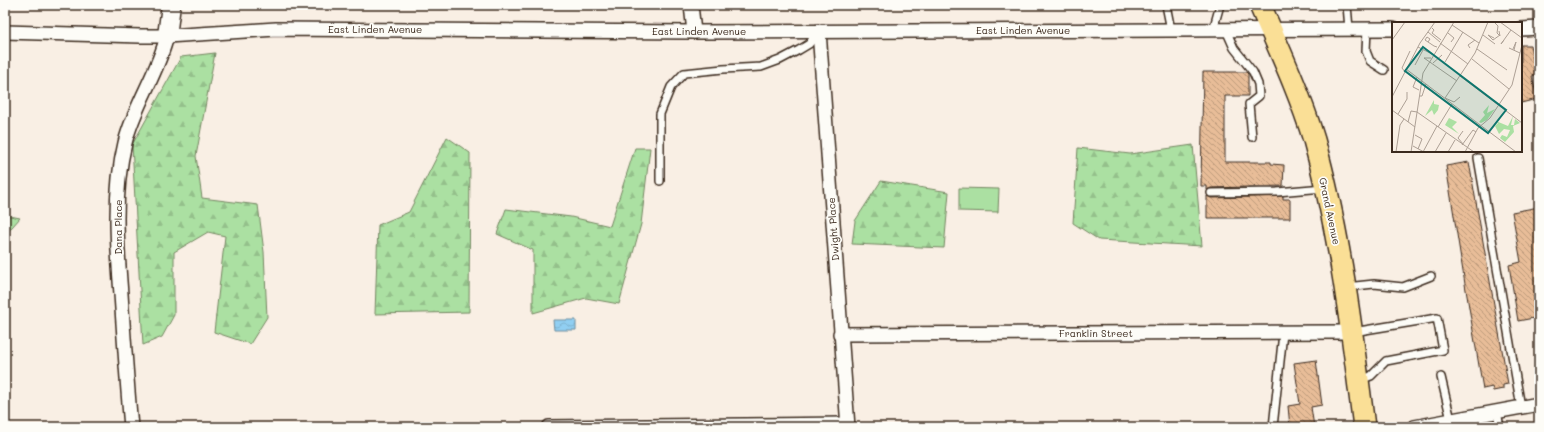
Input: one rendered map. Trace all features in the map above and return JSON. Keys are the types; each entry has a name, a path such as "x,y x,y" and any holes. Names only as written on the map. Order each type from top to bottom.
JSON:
{"main road":[{"name":"Grand Avenue","path":"1260,5 1313,138 1326,188 1336,234 1364,427"}],"street":[{"path":"167,36 171,5"},
{"path":"691,5 694,32"},
{"name":"East Linden Avenue","path":"5,32 167,36 276,28 694,32 1392,29"},
{"path":"1522,29 1539,28"},
{"name":"Dwight Place","path":"819,31 847,425"},
{"name":"Dana Place","path":"131,427 118,251 118,188 125,142 167,36"},
{"name":"Franklin Street","path":"840,334 1351,332"},
{"path":"1414,427 1539,404"},
{"path":"549,427 847,425"}],"lane":[{"path":"1166,5 1171,30"},
{"path":"1220,5 1220,30 1253,72 1258,84 1260,96 1249,104 1252,137"},
{"path":"1347,5 1349,29"},
{"path":"1367,29 1366,51 1370,61 1384,70"},
{"path":"660,181 660,114 671,86 684,73 722,68 761,67 780,60 809,44 819,31"},
{"path":"1478,158 1521,408"},
{"path":"1211,193 1278,192 1326,188"},
{"path":"1344,287 1374,284 1403,287 1431,276"},
{"path":"1351,332 1368,328 1388,327 1437,318 1443,350 1386,361 1371,376 1358,381"},
{"path":"1273,427 1283,333"},
{"path":"1441,377 1451,420"},
{"path":"1497,412 1500,427"}],"green space":[{"path":"215,53 196,156 202,198 258,205 264,252 267,317 250,344 214,332 225,236 208,232 174,252 174,315 162,337 143,345 132,145 181,57"},
{"path":"447,137 470,153 469,312 375,314 378,225 409,212"},
{"path":"1193,145 1202,246 1099,240 1073,223 1078,148 1130,154"},
{"path":"635,148 650,148 641,224 619,304 586,298 533,313 533,250 497,234 506,209 571,217 610,226"},
{"path":"881,181 949,192 944,248 852,244 855,221"},
{"path":"959,188 999,189 998,212 959,211"},
{"path":"5,215 20,218 5,235"}],"water":[{"path":"553,320 576,320 576,330 554,330"}],"building":[{"path":"1522,45 1530,45 1536,76 1532,76 1537,99 1522,103"},
{"path":"1203,72 1246,72 1248,74 1248,96 1225,96 1225,162 1271,162 1271,164 1284,165 1283,186 1211,188 1207,190 1207,186 1201,186"},
{"path":"1469,162 1508,384 1503,385 1503,389 1493,391 1492,387 1483,389 1446,166"},
{"path":"1207,196 1211,198 1283,196 1283,199 1290,199 1290,218 1207,218"},
{"path":"1539,207 1539,317 1518,321 1509,265 1521,262 1512,212"},
{"path":"1316,360 1322,405 1311,407 1314,427 1290,427 1288,406 1300,404 1294,363"}]}
